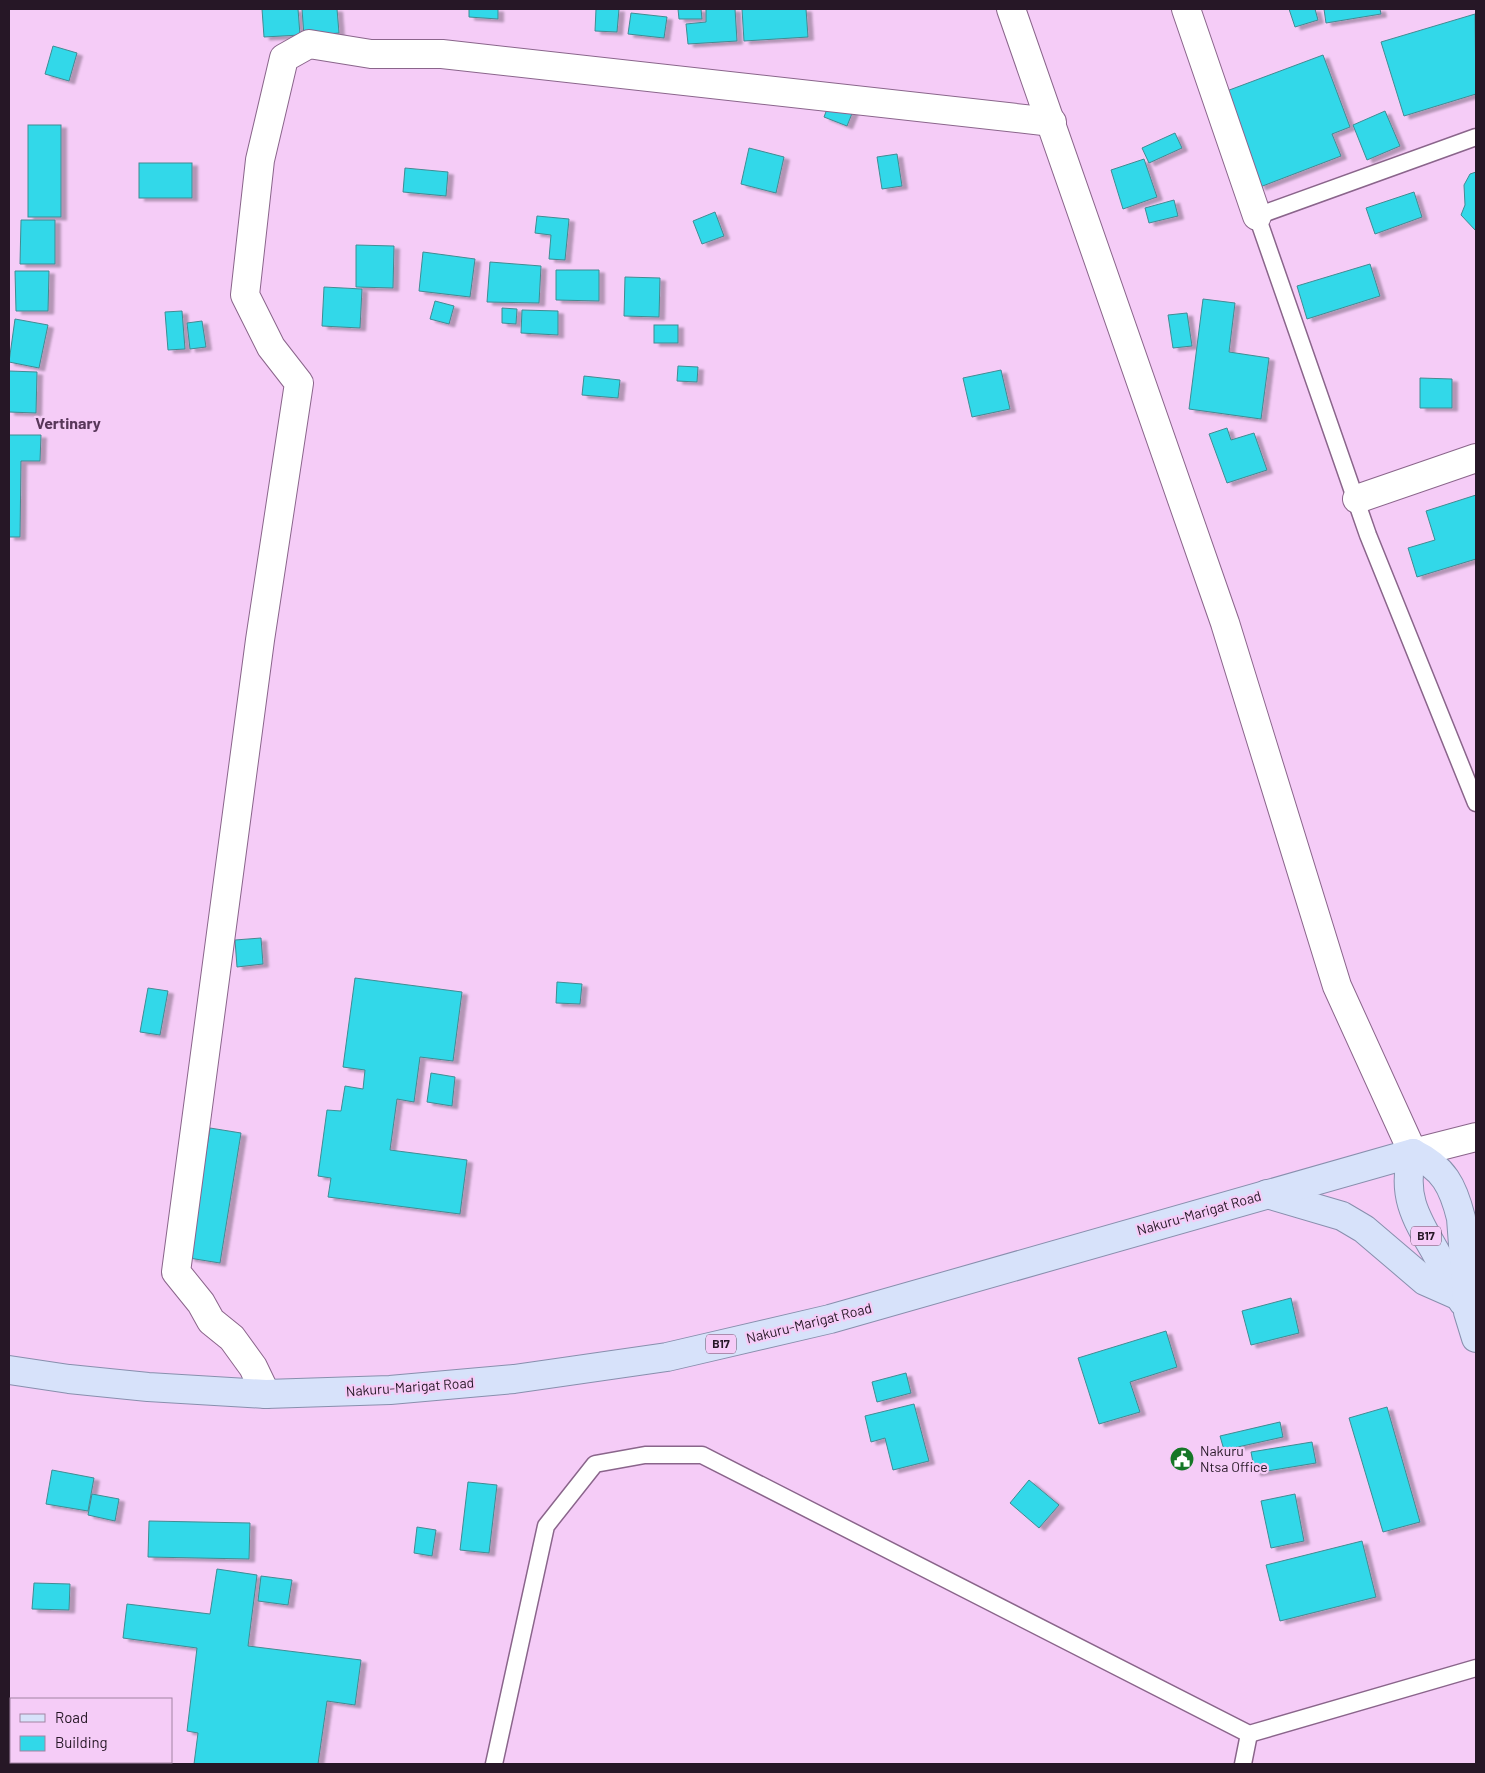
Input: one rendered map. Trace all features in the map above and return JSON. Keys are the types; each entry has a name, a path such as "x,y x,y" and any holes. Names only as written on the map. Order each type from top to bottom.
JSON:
{"main road":[{"name":"Nakuru-Marigat Road","path":"9,1370 69,1380 266,1394 390,1390 514,1379 667,1357 839,1317 1413,1153"},
{"name":"B17","path":"1468,1295 1413,1211 1407,1183 1413,1153 1429,1161 1440,1171 1448,1181 1458,1205 1461,1218 1468,1295 1476,1338"},
{"path":"1265,1194 1342,1216 1364,1229 1424,1281 1468,1295"}],"street":[{"path":"1011,9 1052,122 1225,623 1336,986 1413,1153 1476,1137"},
{"path":"1186,9 1256,216"},
{"path":"266,1394 248,1360 232,1338 211,1321 201,1302 176,1272 260,640 299,383 271,347 245,296 260,160 284,58 309,44 371,54 442,54 1052,122"},
{"path":"1357,498 1476,458"}],"lane":[{"path":"1476,137 1256,216 1357,498 1368,534 1476,803"},
{"path":"494,1764 546,1526 595,1464 645,1455 702,1455 1249,1734 1476,1668"},
{"path":"1243,1764 1249,1734"}],"building":[{"path":"262,9 298,9 300,35 264,37"},
{"path":"302,9 337,9 339,33 304,36"},
{"path":"469,9 498,9 498,19 469,17"},
{"path":"596,9 619,9 617,32 595,31"},
{"path":"678,9 701,9 702,19 679,19"},
{"path":"706,9 735,9 737,41 688,44 686,24 706,22"},
{"path":"742,9 806,9 808,37 744,41"},
{"path":"1289,9 1315,9 1318,20 1295,27"},
{"path":"1324,9 1380,9 1381,14 1326,23"},
{"path":"631,13 667,17 664,38 628,34"},
{"path":"1475,14 1476,94 1404,116 1381,42"},
{"path":"53,46 77,53 69,81 45,74"},
{"path":"1323,55 1350,127 1332,134 1341,156 1260,187 1224,92"},
{"path":"830,101 853,111 847,126 824,117"},
{"path":"1385,111 1400,146 1367,160 1353,125"},
{"path":"28,125 61,125 61,217 28,217"},
{"path":"1175,133 1182,148 1149,163 1142,148"},
{"path":"749,148 784,157 776,193 741,184"},
{"path":"897,154 902,186 882,189 877,157"},
{"path":"1144,159 1157,197 1123,209 1111,170"},
{"path":"139,163 192,163 192,198 139,198"},
{"path":"405,168 448,172 446,196 403,192"},
{"path":"1476,172 1476,231 1461,215 1465,205 1464,185 1470,174"},
{"path":"1414,192 1422,217 1375,234 1366,208"},
{"path":"1174,200 1178,216 1149,223 1145,208"},
{"path":"715,212 724,236 702,244 693,221"},
{"path":"537,216 569,219 565,260 549,259 551,235 535,233"},
{"path":"21,220 55,220 55,264 20,264"},
{"path":"356,245 394,246 393,288 356,287"},
{"path":"423,252 475,259 470,297 419,291"},
{"path":"490,262 541,266 539,303 487,302"},
{"path":"1370,264 1380,296 1307,319 1297,286"},
{"path":"556,270 599,270 599,301 556,300"},
{"path":"15,271 49,271 48,311 16,311"},
{"path":"625,277 660,278 659,317 624,316"},
{"path":"324,287 362,289 360,328 322,326"},
{"path":"1203,299 1235,303 1229,352 1269,358 1261,419 1189,409"},
{"path":"435,301 454,306 449,324 430,319"},
{"path":"502,308 517,309 516,324 502,323"},
{"path":"522,310 558,311 558,335 521,333"},
{"path":"182,311 185,349 168,350 165,312"},
{"path":"1187,313 1192,346 1173,348 1168,315"},
{"path":"15,319 48,325 39,368 9,362"},
{"path":"202,321 206,347 190,349 187,323"},
{"path":"654,325 678,325 678,343 654,343"},
{"path":"678,366 698,367 697,382 677,381"},
{"path":"1001,370 1010,409 972,417 963,378"},
{"path":"9,371 37,372 36,413 9,412"},
{"path":"584,376 620,380 618,398 582,395"},
{"path":"1420,378 1452,379 1452,408 1420,408"},
{"path":"1227,428 1231,440 1254,433 1267,470 1227,483 1209,434"},
{"path":"9,435 41,435 40,461 21,461 20,537 9,537"},
{"path":"1476,495 1476,559 1417,577 1408,548 1435,540 1426,511"},
{"path":"261,938 263,964 237,967 235,940"},
{"path":"355,978 462,992 453,1061 420,1057 414,1102 397,1099 390,1150 467,1160 460,1214 328,1197 331,1178 318,1176 327,1110 341,1111 345,1086 363,1089 365,1070 343,1067"},
{"path":"557,982 582,984 580,1004 556,1003"},
{"path":"148,988 168,991 160,1035 140,1032"},
{"path":"431,1073 455,1077 452,1106 427,1102"},
{"path":"210,1128 241,1133 220,1263 189,1258"},
{"path":"1291,1298 1299,1333 1251,1345 1242,1311"},
{"path":"1166,1331 1177,1367 1130,1382 1140,1412 1099,1424 1078,1358"},
{"path":"906,1373 911,1393 877,1402 872,1382"},
{"path":"914,1404 929,1461 893,1470 885,1438 871,1442 865,1416"},
{"path":"1387,1407 1420,1522 1383,1532 1349,1418"},
{"path":"1280,1422 1283,1437 1224,1450 1220,1436"},
{"path":"1312,1442 1316,1463 1255,1473 1251,1452"},
{"path":"52,1470 94,1478 88,1511 46,1504"},
{"path":"1029,1480 1059,1505 1039,1528 1010,1503"},
{"path":"468,1482 497,1485 489,1553 460,1550"},
{"path":"92,1494 119,1499 115,1521 88,1515"},
{"path":"1295,1494 1304,1541 1271,1548 1261,1501"},
{"path":"149,1521 250,1523 249,1559 148,1557"},
{"path":"417,1527 436,1530 432,1556 414,1553"},
{"path":"1362,1541 1376,1597 1280,1621 1266,1565"},
{"path":"217,1569 257,1575 248,1646 361,1660 355,1705 327,1701 318,1764 194,1764 198,1733 187,1731 197,1648 123,1638 127,1604 210,1614"},
{"path":"261,1576 292,1580 288,1605 258,1601"},
{"path":"34,1583 70,1584 69,1610 32,1609"},
{"path":"10,1728 10,1763 12,1764 9,1764"}],"place":[{"name":"Nakuru Ntsa Office","path":"1182,1459"}],"district":[{"name":"Vertinary","path":"68,423"}]}
